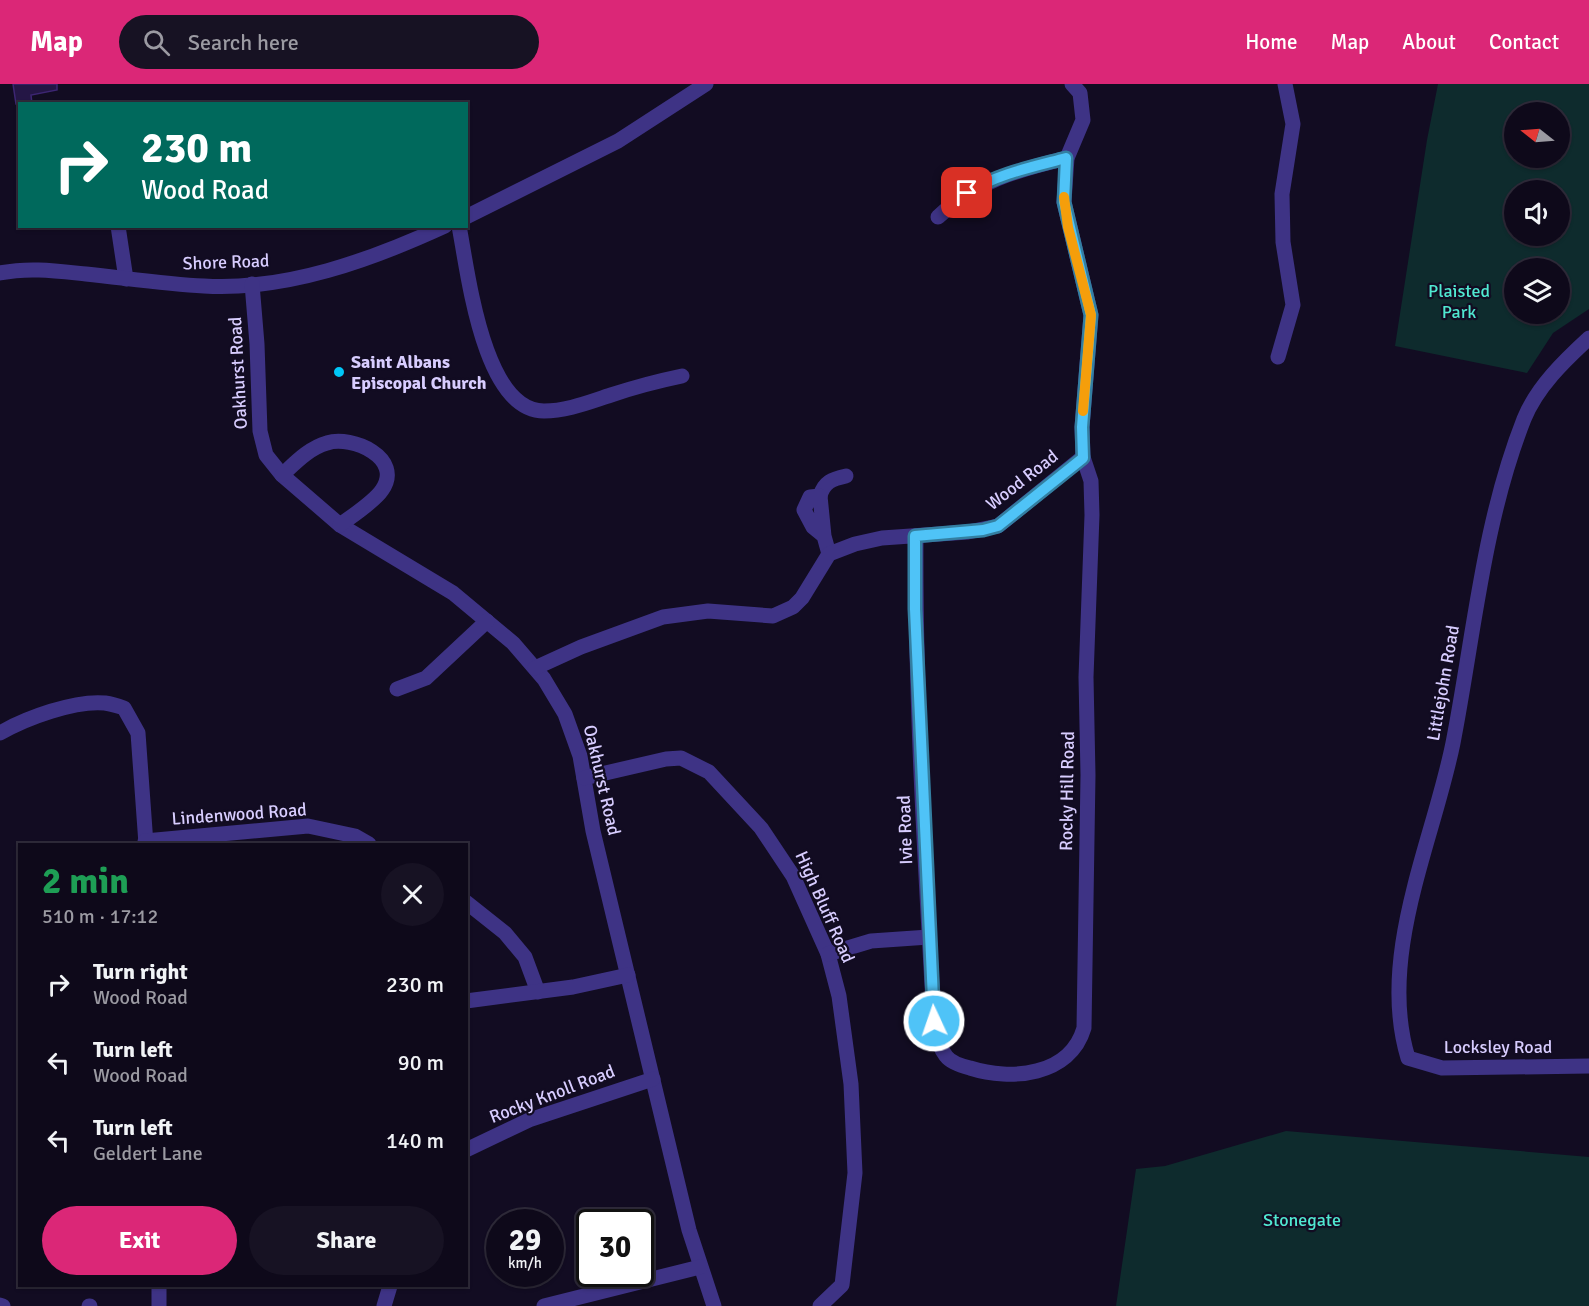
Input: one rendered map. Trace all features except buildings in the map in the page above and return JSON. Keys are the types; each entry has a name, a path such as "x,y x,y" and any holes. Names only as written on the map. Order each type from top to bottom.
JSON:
{"street":[{"path":"468,216 618,141 706,84"},
{"name":"Wood Road","path":"829,554 855,544 882,538 975,531 998,526 1083,458 1082,427 1091,315 1064,202 1066,158 1083,120 1080,93 1072,84"},
{"path":"1278,357 1293,305 1283,242 1282,194 1293,124 1285,84"},
{"path":"938,217 979,186 1018,170 1066,158"},
{"path":"118,228 126,279"},
{"name":"Shore Road","path":"0,273 31,269 207,286 252,284 314,273 357,261 394,249 441,228"},
{"path":"459,228 485,350 495,372 513,395 528,409 564,410 642,385 682,376"},
{"name":"Oakhurst Road","path":"252,284 260,431 266,455 282,475 340,525 367,543 426,575 513,643 555,694 565,714 577,747 593,831 700,1267 714,1306"},
{"name":"Littlejohn Road","path":"1408,1058 1402,1038 1399,1011 1405,936 1413,886 1439,803 1453,743 1468,644 1498,504 1513,450 1526,416 1546,382 1589,338"},
{"path":"282,475 303,456 328,442 361,444 375,453 384,465 388,478 382,491 340,525"},
{"name":"Rocky Hill Road","path":"1005,1076 1028,1074 1060,1060 1073,1049 1081,1038 1084,1028 1084,919 1089,775 1086,677 1092,515 1090,482 1083,458"},
{"path":"535,668 581,647 663,617 708,610 773,616 793,607 802,598 829,554 824,536 813,527 804,510 810,497 820,496 824,484 846,476"},
{"name":"Ivie Road","path":"915,536 915,609 934,1021 947,1058 954,1063 1005,1076"},
{"path":"397,688 426,678 487,621"},
{"path":"0,733 14,725 72,706 105,703 124,708 138,733 146,843"},
{"name":"High Bluff Road","path":"584,778 666,759 681,758 709,772 779,851 793,876 828,954 839,996 851,1084 855,1143 852,1210 842,1285 820,1306"},
{"name":"Lindenwood Road","path":"146,843 308,826 355,836 367,843"},
{"path":"468,904 494,923 525,957 538,992"},
{"path":"828,954 871,941 929,937"},
{"path":"468,1000 538,992 628,975"},
{"name":"Locksley Road","path":"1408,1058 1442,1068 1589,1066"},
{"name":"Rocky Knoll Road","path":"468,1149 528,1120 653,1079"},
{"path":"544,1306 700,1267"},
{"path":"159,1287 159,1306"},
{"path":"384,1306 390,1287"}],"green space":[{"name":"Plaisted Park","path":"1438,84 1589,84 1589,309 1570,322 1570,258 1504,258 1504,324 1566,324 1553,333 1527,373 1395,346"},
{"name":"Stonegate","path":"1286,1131 1589,1157 1589,1306 1116,1306 1136,1169 1165,1166"}],"slow traffic":[{"path":"1064,197 1068,227 1091,315 1083,411"}],"place":[{"name":"Saint Albans Episcopal Church","path":"339,372"}],"route":[{"path":"934,1021 915,609 915,536 968,532 998,526 1083,458 1082,427 1091,315 1068,227 1064,202 1066,158 1018,170 967,193"}]}
